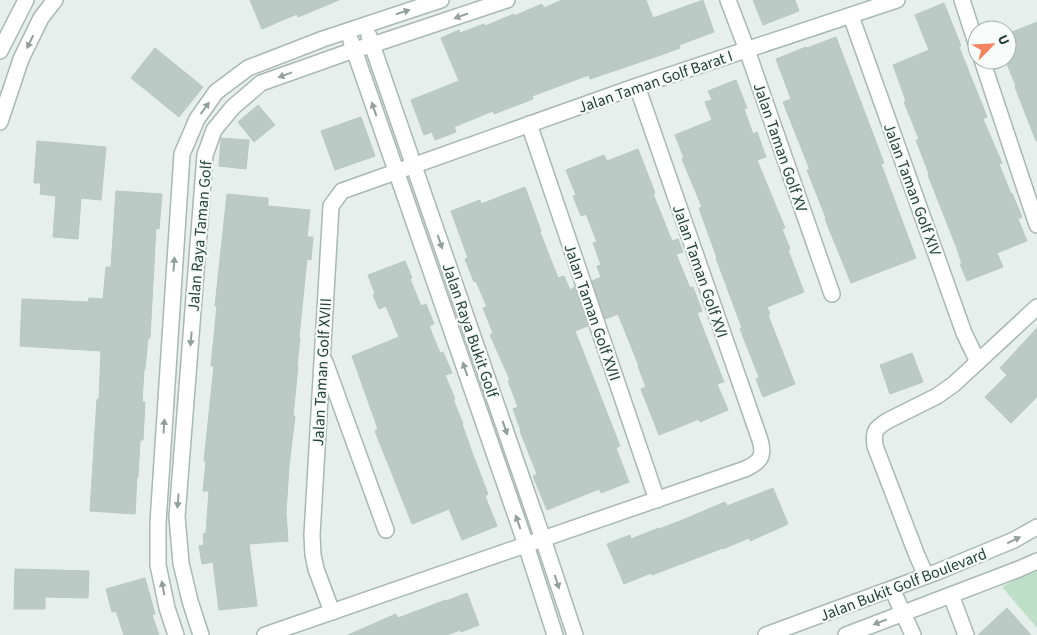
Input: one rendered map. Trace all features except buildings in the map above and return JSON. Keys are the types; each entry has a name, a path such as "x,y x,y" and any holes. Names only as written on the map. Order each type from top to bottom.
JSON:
{"street":[{"path":"0,51 26,0"},
{"path":"0,122 22,59 41,18 55,0"},
{"name":"Jalan Raya Taman Golf","path":"176,635 167,608 158,565 158,523 182,154 197,119 216,92 248,68 323,39 441,0"},
{"name":"Jalan Raya Taman Golf","path":"201,635 181,563 177,517 206,155 214,130 233,107 261,83 354,50 507,0"},
{"name":"Jalan Taman Golf XV","path":"728,0 832,294"},
{"name":"Jalan Taman Golf Barat I","path":"414,165 637,86 897,0"},
{"path":"962,0 969,20"},
{"name":"Jalan Taman Golf XIV","path":"852,16 964,333 978,362"},
{"name":"Jalan Raya Bukit Golf","path":"365,25 575,635"},
{"name":"Jalan Raya Bukit Golf","path":"347,31 526,545 555,635"},
{"path":"985,70 1037,225"},
{"name":"Jalan Taman Golf XVI","path":"637,86 762,449 761,457 753,465 745,469 656,500"},
{"name":"Jalan Taman Golf XVII","path":"529,124 656,500"},
{"name":"Jalan Taman Golf XVIII","path":"332,612 316,569 312,535 331,206 342,191 414,165"},
{"path":"926,576 876,446 874,434 879,426 937,396 954,384 1037,307"},
{"path":"322,355 386,530"},
{"path":"265,635 656,500"},
{"name":"Jalan Bukit Golf Boulevard","path":"766,635 926,576 1014,540 1037,527"},
{"name":"Jalan Bukit Golf Boulevard","path":"846,635 1037,561"},
{"path":"892,589 913,635"},
{"path":"951,595 966,635"}],"green space":[{"path":"1037,566 1037,628 1002,587"}]}
